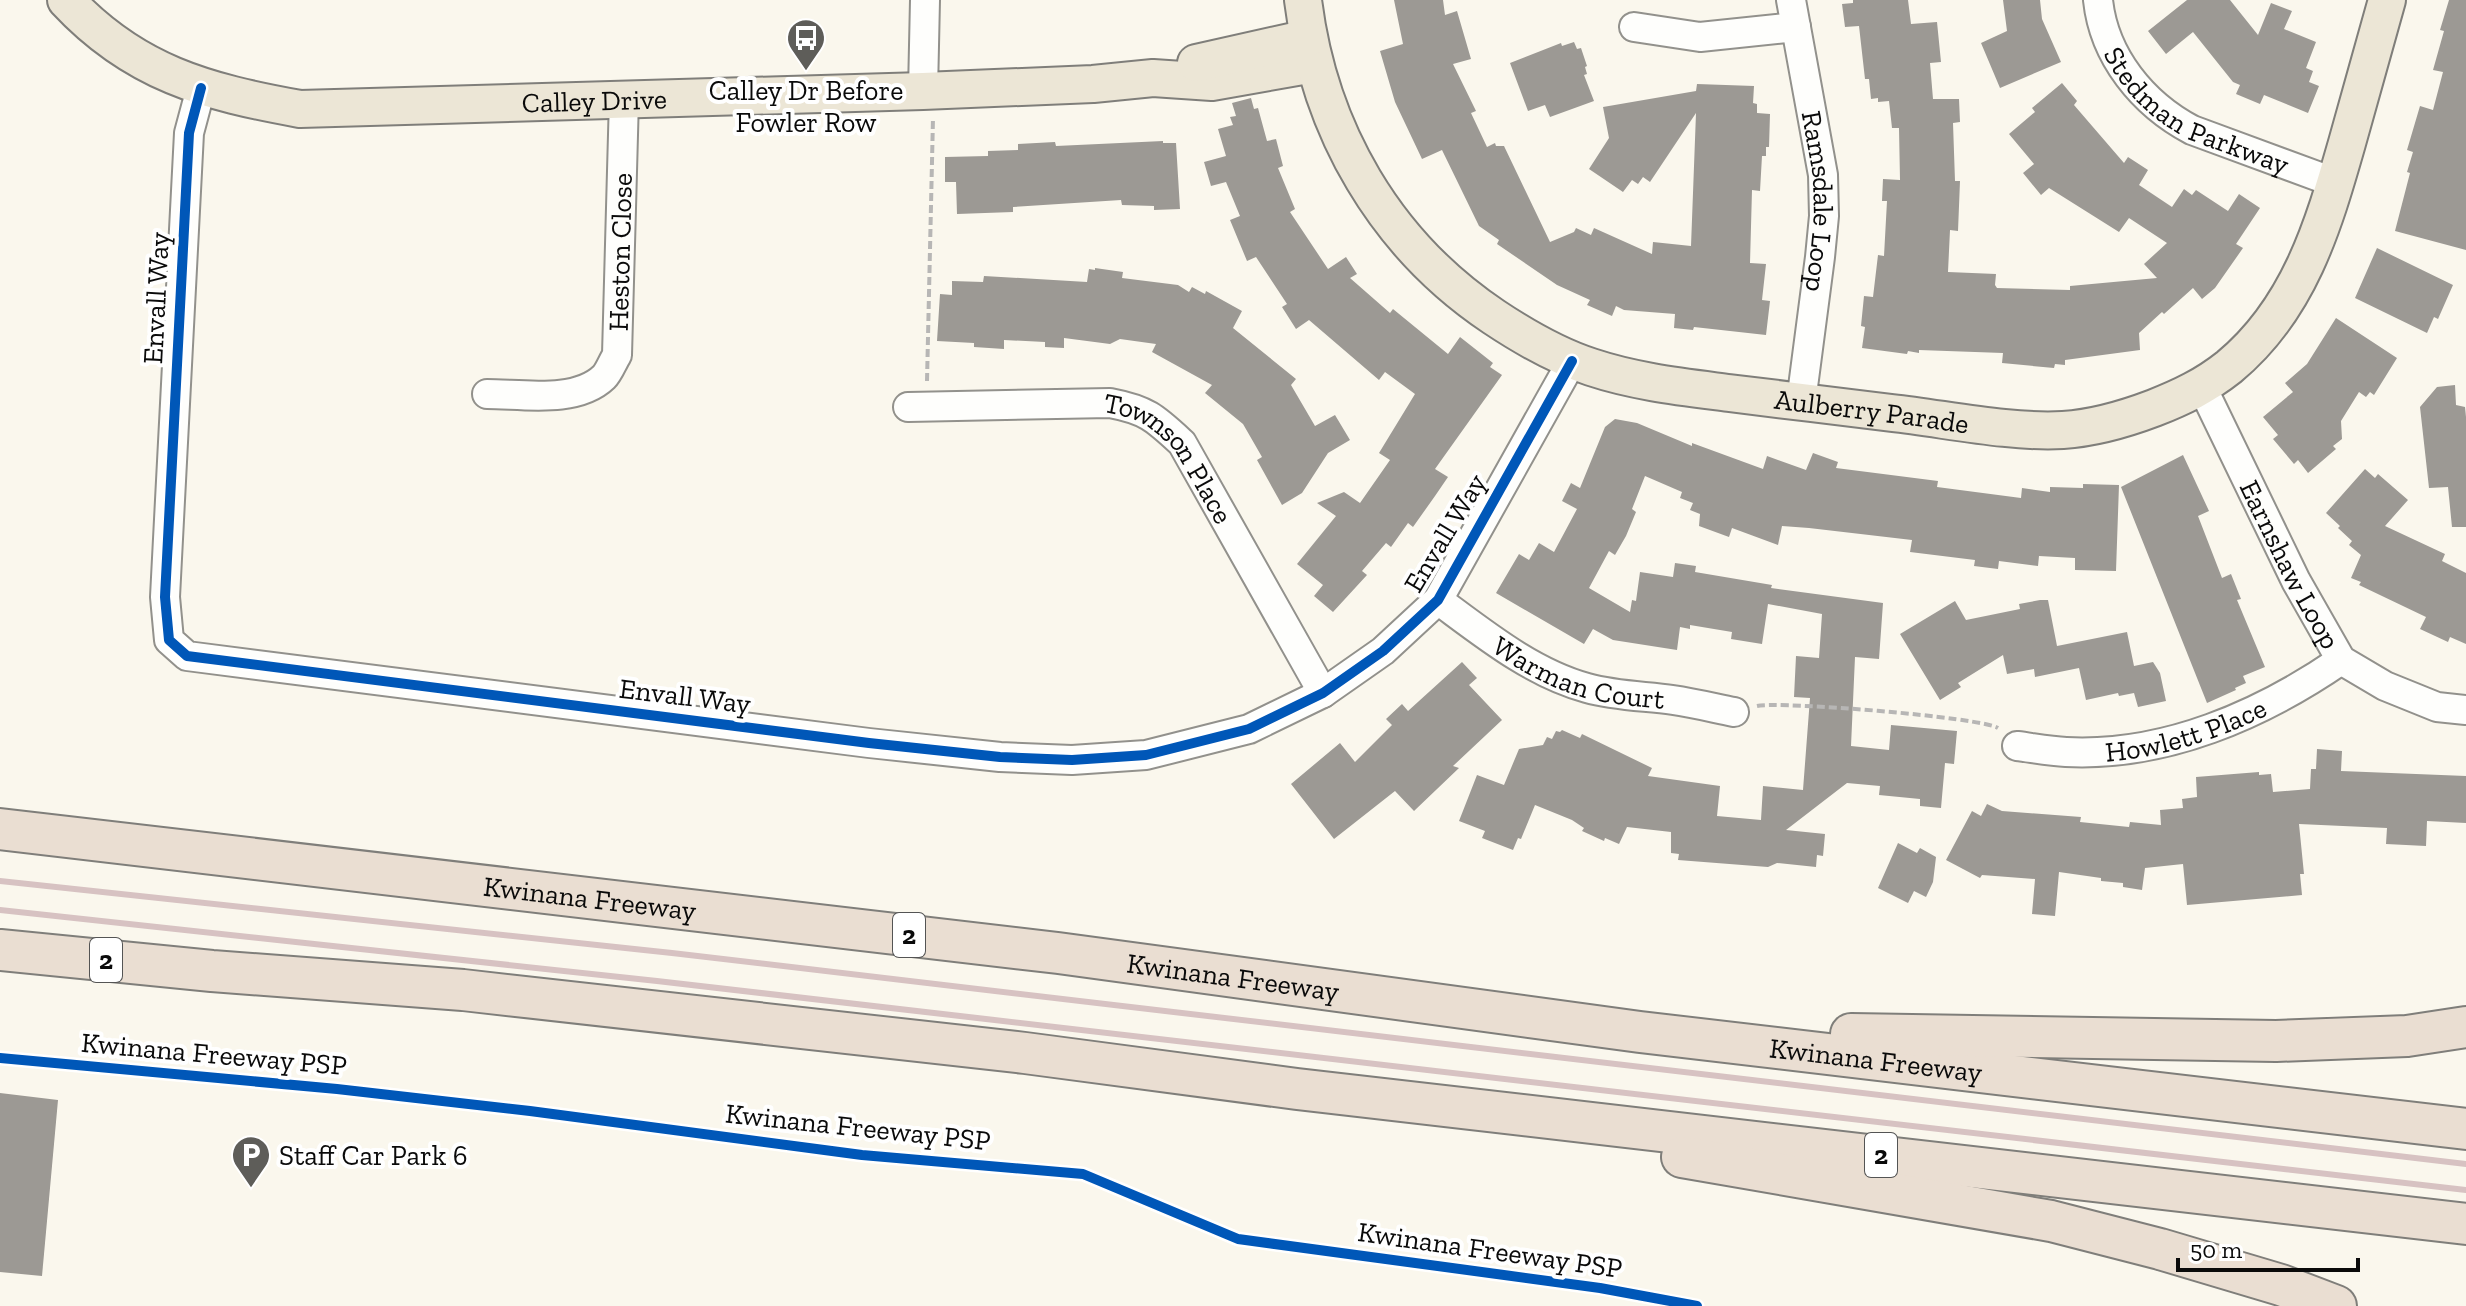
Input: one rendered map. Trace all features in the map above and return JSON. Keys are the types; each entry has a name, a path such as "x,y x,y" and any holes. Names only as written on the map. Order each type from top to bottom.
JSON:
{"highway":[{"path":"0,814 176,849"},
{"name":"Kwinana Freeway","path":"0,829 1042,951 1640,1032 2466,1129"},
{"name":"2","path":"0,950 212,971 479,992 1025,1053 1297,1089 2466,1224"},
{"path":"0,966 212,971"},
{"path":"1640,1032 2276,1041 2407,1036 2466,1027"},
{"path":"1297,1089 2051,1221 2281,1285 2336,1306"}],"main road":[{"name":"Calley Drive","path":"66,0 115,44 162,72 201,88 300,109 923,91 1093,84 1153,78 1212,82 1311,51"},
{"name":"Aulberry Parade","path":"1303,0 1311,51 1326,103 1367,187 1418,255 1484,310 1516,332 1572,361 1668,385 2040,430 2062,430 2116,421 2202,387 2232,364 2260,336 2279,312 2313,252 2336,183 2387,0"}],"street":[{"path":"923,91 925,0"},
{"name":"Stedman Parkway","path":"2098,0 2109,42 2149,102 2192,130 2336,183"},
{"path":"1634,27 1700,37 1793,14"},
{"name":"Ramsdale Loop","path":"1793,14 1823,175 1824,216 1801,402"},
{"name":"Envall Way","path":"201,88 189,133 165,597 169,640 187,656 1000,757 1072,760 1146,755 1249,729 1323,693 1383,651 1438,600 1572,361"},
{"name":"Heston Close","path":"487,394 581,391 605,376 617,355 624,98"},
{"name":"Earnshaw Loop","path":"2202,387 2296,581 2341,660 2385,686 2437,707 2466,710"},
{"name":"Townson Place","path":"916,407 1110,403 1133,407 1154,416 1182,443 1323,693"},
{"name":"Warman Court","path":"1438,600 1498,644 1540,668 1583,687 1620,696 1674,700 1734,712"},
{"name":"Howlett Place","path":"2017,746 2067,752 2114,750 2178,739 2254,713 2303,687 2341,660"}],"path":[{"path":"916,407 933,113 923,91"},
{"path":"1734,712 1762,705 1788,705 1964,719 1995,725 2017,746"}],"building":[{"path":"1394,0 1443,0 1445,15 1457,11 1471,59 1453,64 1476,111 1471,113 1487,147 1495,143 1496,146 1504,146 1550,242 1574,232 1576,228 1591,235 1594,228 1652,254 1653,242 1691,246 1696,113 1650,182 1643,177 1638,184 1632,180 1623,192 1589,169 1609,138 1603,107 1696,91 1697,84 1754,86 1753,103 1757,104 1757,113 1770,114 1769,147 1766,147 1766,156 1762,156 1760,191 1752,190 1750,263 1766,264 1762,300 1770,301 1766,335 1694,327 1693,330 1674,328 1675,314 1624,310 1616,306 1612,316 1587,305 1590,300 1557,285 1497,244 1499,240 1479,226 1442,150 1422,159 1395,102 1380,51 1403,44"},
{"path":"1853,0 1908,0 1911,24 1937,22 1941,62 1930,63 1933,99 1959,99 1960,122 1953,123 1955,181 1960,181 1958,231 1950,230 1948,272 1996,274 1997,288 2070,290 2070,286 2157,278 2144,264 2167,243 2129,218 2119,232 2049,188 2041,195 2023,173 2034,164 2009,134 2035,112 2032,108 2062,83 2077,101 2074,105 2124,163 2128,157 2148,170 2139,185 2172,207 2184,189 2192,195 2196,190 2228,211 2239,194 2260,208 2236,244 2243,248 2215,288 2202,299 2193,288 2164,314 2162,312 2139,333 2140,350 2065,360 2065,365 2055,364 2054,368 2002,363 2003,353 1919,350 1919,353 1908,351 1907,354 1862,348 1864,296 1873,297 1878,255 1884,256 1887,201 1882,201 1883,179 1900,180 1899,128 1892,128 1889,101 1871,99 1869,79 1865,79 1859,26 1845,27 1842,4 1853,3"},
{"path":"2003,0 2040,0 2042,19 2061,62 2000,88 1981,43 2007,31"},
{"path":"2187,0 2230,0 2258,35 2271,3 2292,11 2284,29 2316,42 2306,68 2313,71 2309,82 2319,86 2308,113 2264,95 2260,104 2236,94 2240,85 2233,82 2193,32 2166,54 2148,31"},
{"path":"2449,0 2466,0 2466,250 2395,231 2410,173 2407,172 2413,152 2407,150 2420,106 2433,110 2443,72 2433,70"},
{"path":"1574,42 1577,49 1581,48 1587,66 1587,74 1584,75 1594,101 1550,117 1545,105 1528,111 1510,63 1561,43 1562,46"},
{"path":"1251,98 1254,109 1258,108 1267,141 1276,139 1283,166 1278,168 1295,209 1290,212 1328,269 1346,257 1357,274 1350,278 1390,313 1393,309 1448,354 1460,337 1493,363 1490,367 1502,375 1435,469 1448,477 1413,527 1408,523 1391,547 1386,543 1362,571 1367,575 1333,612 1314,596 1323,585 1297,564 1336,516 1317,503 1344,492 1360,503 1390,460 1379,453 1415,394 1385,372 1379,380 1309,320 1296,329 1282,307 1287,304 1256,257 1247,261 1230,220 1240,216 1226,182 1211,186 1204,162 1226,156 1218,129 1233,125 1230,117 1236,116 1232,103"},
{"path":"1055,142 1056,146 1176,143 1180,209 1154,210 1154,206 1122,205 1121,200 1013,207 1013,212 957,214 956,182 945,182 945,157 988,156 988,151 1018,150 1018,144"},
{"path":"2377,248 2453,285 2438,319 2434,317 2427,333 2355,298"},
{"path":"1089,269 1123,272 1122,278 1178,285 1189,292 1192,287 1205,294 1206,291 1242,311 1233,328 1296,379 1291,385 1315,426 1335,415 1350,440 1328,453 1302,493 1282,505 1257,460 1262,457 1243,424 1205,393 1212,385 1152,352 1156,344 1120,339 1110,344 1064,338 1064,348 1045,347 1045,342 1004,340 1004,349 974,347 974,343 937,341 940,294 952,295 952,281 983,282 984,276 1087,282"},
{"path":"2336,318 2397,358 2374,395 2370,392 2366,397 2359,392 2341,421 2342,439 2333,446 2336,449 2308,473 2298,460 2294,464 2273,439 2278,435 2263,417 2293,392 2285,383 2307,364"},
{"path":"2455,385 2456,405 2465,407 2466,417 2466,527 2452,527 2448,487 2429,488 2420,407 2437,387"},
{"path":"1615,419 1637,423 1692,446 1692,443 1763,469 1767,456 1806,470 1813,453 1838,462 1836,468 1938,481 1937,487 2021,498 2022,488 2050,492 2050,487 2119,485 2116,571 2075,570 2075,558 2039,556 2038,566 1999,561 1998,569 1974,566 1975,560 1910,552 1912,540 1809,528 1782,526 1778,545 1732,528 1729,537 1699,526 1700,514 1690,510 1693,503 1680,498 1682,492 1645,476 1632,509 1636,512 1626,536 1615,555 1609,551 1589,588 1630,612 1632,600 1636,601 1640,572 1673,577 1675,563 1696,566 1695,572 1772,585 1771,588 1883,603 1879,659 1855,657 1851,746 1889,750 1891,725 1957,731 1954,764 1945,763 1941,808 1920,806 1920,799 1879,795 1880,786 1847,783 1786,830 1825,834 1823,856 1817,855 1816,867 1777,863 1768,867 1678,860 1679,854 1671,853 1671,832 1627,827 1619,844 1582,831 1584,828 1572,820 1535,805 1513,850 1482,838 1485,831 1459,821 1477,775 1504,785 1519,749 1543,745 1547,737 1552,739 1556,731 1562,730 1580,738 1582,734 1652,768 1648,776 1720,786 1717,816 1761,820 1763,786 1803,790 1810,698 1794,697 1796,656 1819,658 1822,614 1768,604 1762,644 1731,639 1732,632 1690,625 1690,629 1680,627 1677,650 1613,640 1593,629 1584,644 1496,593 1519,554 1529,560 1539,543 1554,552 1577,509 1562,501 1571,483 1580,488 1605,427"},
{"path":"2183,455 2209,511 2198,516 2222,578 2231,574 2241,599 2237,600 2265,667 2243,676 2246,683 2236,690 2207,703 2121,487"},
{"path":"2365,469 2375,478 2378,474 2408,500 2385,526 2445,554 2442,561 2466,573 2466,644 2450,637 2448,642 2420,629 2426,617 2359,585 2361,582 2351,578 2361,555 2349,545 2352,541 2326,513"},
{"path":"2048,600 2057,646 2127,632 2134,666 2153,662 2160,673 2166,701 2138,707 2134,693 2086,700 2079,668 2035,677 2034,669 2007,674 2003,655 1958,683 1961,687 1940,700 1900,634 1955,601 1966,620 2020,609 2019,604"},
{"path":"1462,662 1477,678 1469,685 1502,720 1453,766 1459,768 1414,811 1395,791 1334,839 1291,784 1340,743 1355,762 1392,725 1386,719 1402,704 1408,711"},
{"path":"2317,749 2342,751 2341,771 2466,776 2466,823 2427,821 2426,846 2386,844 2387,828 2299,824 2304,874 2300,874 2302,895 2187,905 2183,864 2145,868 2142,890 2123,887 2123,883 2101,881 2101,878 2059,872 2055,916 2032,914 2035,879 1982,875 1980,878 1946,860 1972,811 1981,816 1987,804 2002,811 2081,817 2080,822 2129,827 2130,822 2161,825 2160,810 2183,808 2182,799 2197,797 2196,777 2259,772 2259,775 2271,774 2273,792 2310,789 2311,769 2316,769"},
{"path":"1898,843 1917,853 1920,848 1936,857 1933,882 1926,897 1914,891 1908,903 1878,888"},
{"path":"0,1093 58,1100 42,1276 0,1272"}],"railway":[{"path":"0,881 672,953 2466,1164"},
{"path":"0,910 657,981 2466,1190"}],"cycle path":[{"path":"201,88 189,133 165,597 169,640 187,656 1000,757 1072,760 1146,755 1249,729 1323,693 1383,651 1438,600 1572,361"},
{"name":"Kwinana Freeway PSP","path":"0,1058 337,1089 862,1155 1083,1174 1238,1239 1600,1288 1697,1306"}],"place":[{"name":"Calley Dr Before Fowler Row","path":"806,72"},
{"name":"Staff Car Park 6","path":"251,1189"}]}
